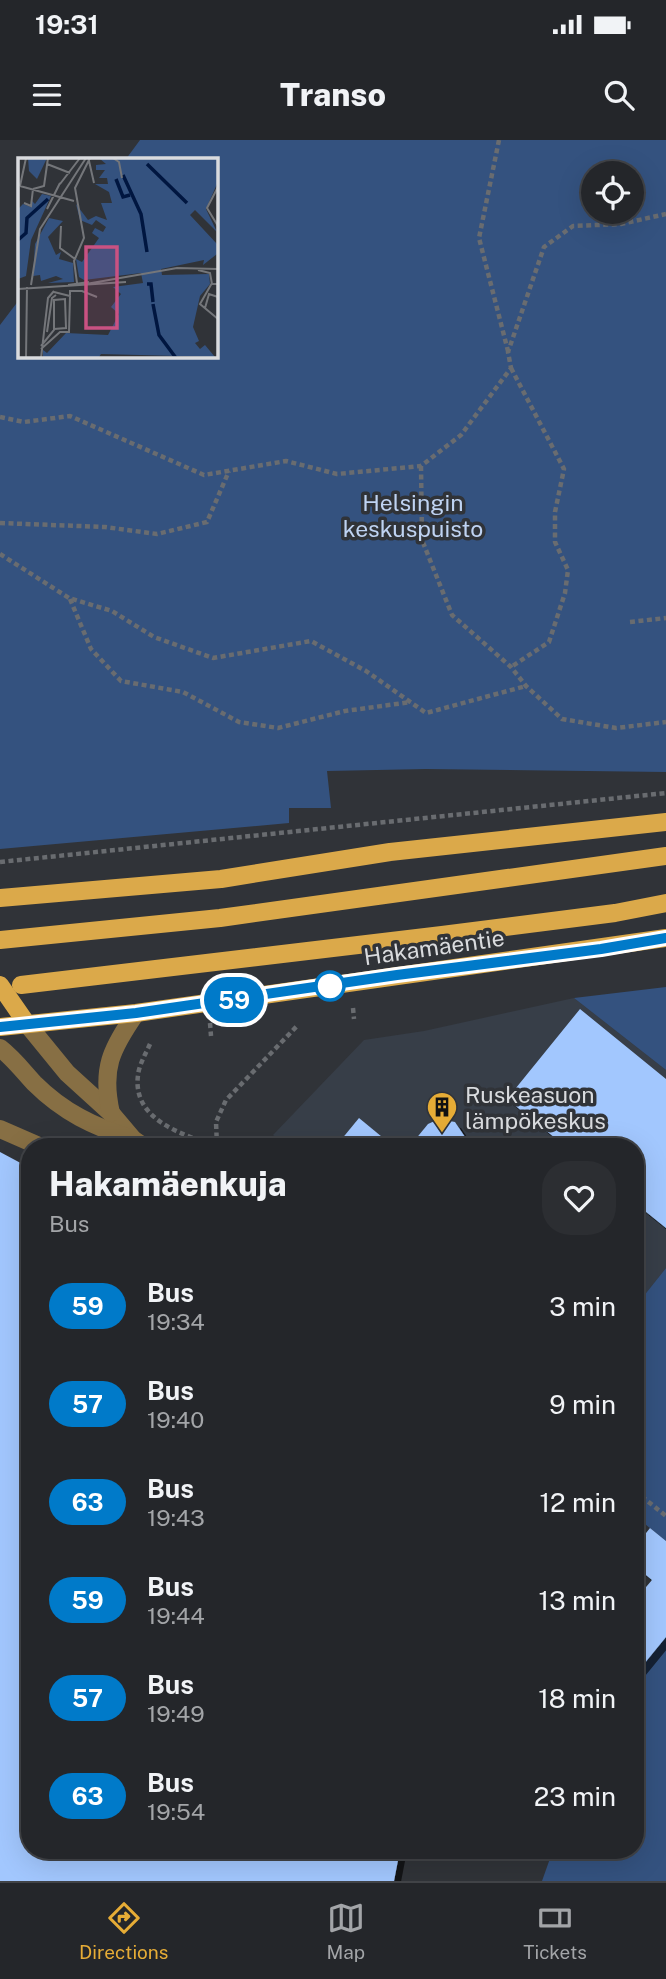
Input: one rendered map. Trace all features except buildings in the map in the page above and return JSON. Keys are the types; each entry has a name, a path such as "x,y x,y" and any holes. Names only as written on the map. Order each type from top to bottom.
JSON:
{"main road":[{"path":"0,898 221,879 390,852 666,822"},
{"path":"0,940 220,918 666,856"},
{"name":"Hakamäentie","path":"21,985 615,913 666,903"},
{"name":"Hakamäentie","path":"0,1027 136,1013 666,938"},
{"path":"0,985 27,1024"}],"street":[{"path":"111,1113 106,1090 107,1068 112,1050 136,1013"},
{"path":"27,1024 67,1073 111,1113 134,1138"},
{"path":"0,1048 48,1096 71,1114 125,1138"},
{"path":"0,1129 21,1138"}],"path":[{"path":"499,140 479,238 511,368 564,469 555,512 555,542 568,570 565,593 549,642 511,667"},
{"path":"508,352 544,247 573,226 621,224 666,214"},
{"path":"0,417 24,422 70,416 204,475 286,461 337,474 421,466 461,435 511,368"},
{"path":"421,466 422,541 452,615 511,667 526,686 562,719 616,728 666,722"},
{"path":"0,523 106,527 157,534 207,522 229,471"},
{"path":"0,554 69,598 112,611 154,637 213,658 311,641 366,671 426,713 526,686"},
{"path":"69,598 91,649 121,681 183,692 239,722 278,728 345,711 411,702"},
{"path":"630,622 666,618"},
{"path":"0,862 666,793"},
{"path":"353,1007 354,1019"},
{"path":"210,1023 211,1036"},
{"path":"216,1138 216,1122 226,1100 298,1025"},
{"path":"150,1044 138,1074 138,1094 149,1113 172,1131 193,1138"},
{"path":"644,1498 666,1516"}],"shaded area":[{"path":"574,998 666,1070 666,1268 644,1296 644,1138 277,1138 273,1135 364,1040 424,1031"}],"green space":[{"name":"Helsingin keskuspuisto","path":"140,140 666,140 666,772 426,769 327,771 331,808 289,808 289,823 0,849 0,325 18,301 18,357 217,357 217,158 127,158"},
{"path":"666,987 666,1070 574,998"},
{"path":"666,1268 666,1541 644,1523 644,1296"},
{"path":"666,1637 666,1881 542,1881 550,1859 644,1859 644,1664"}],"bus line":[{"name":"59","path":"0,1027 289,993 397,975 666,938"}],"place":[{"name":"Ruskeasuon lämpökeskus","path":"442,1134"}]}
